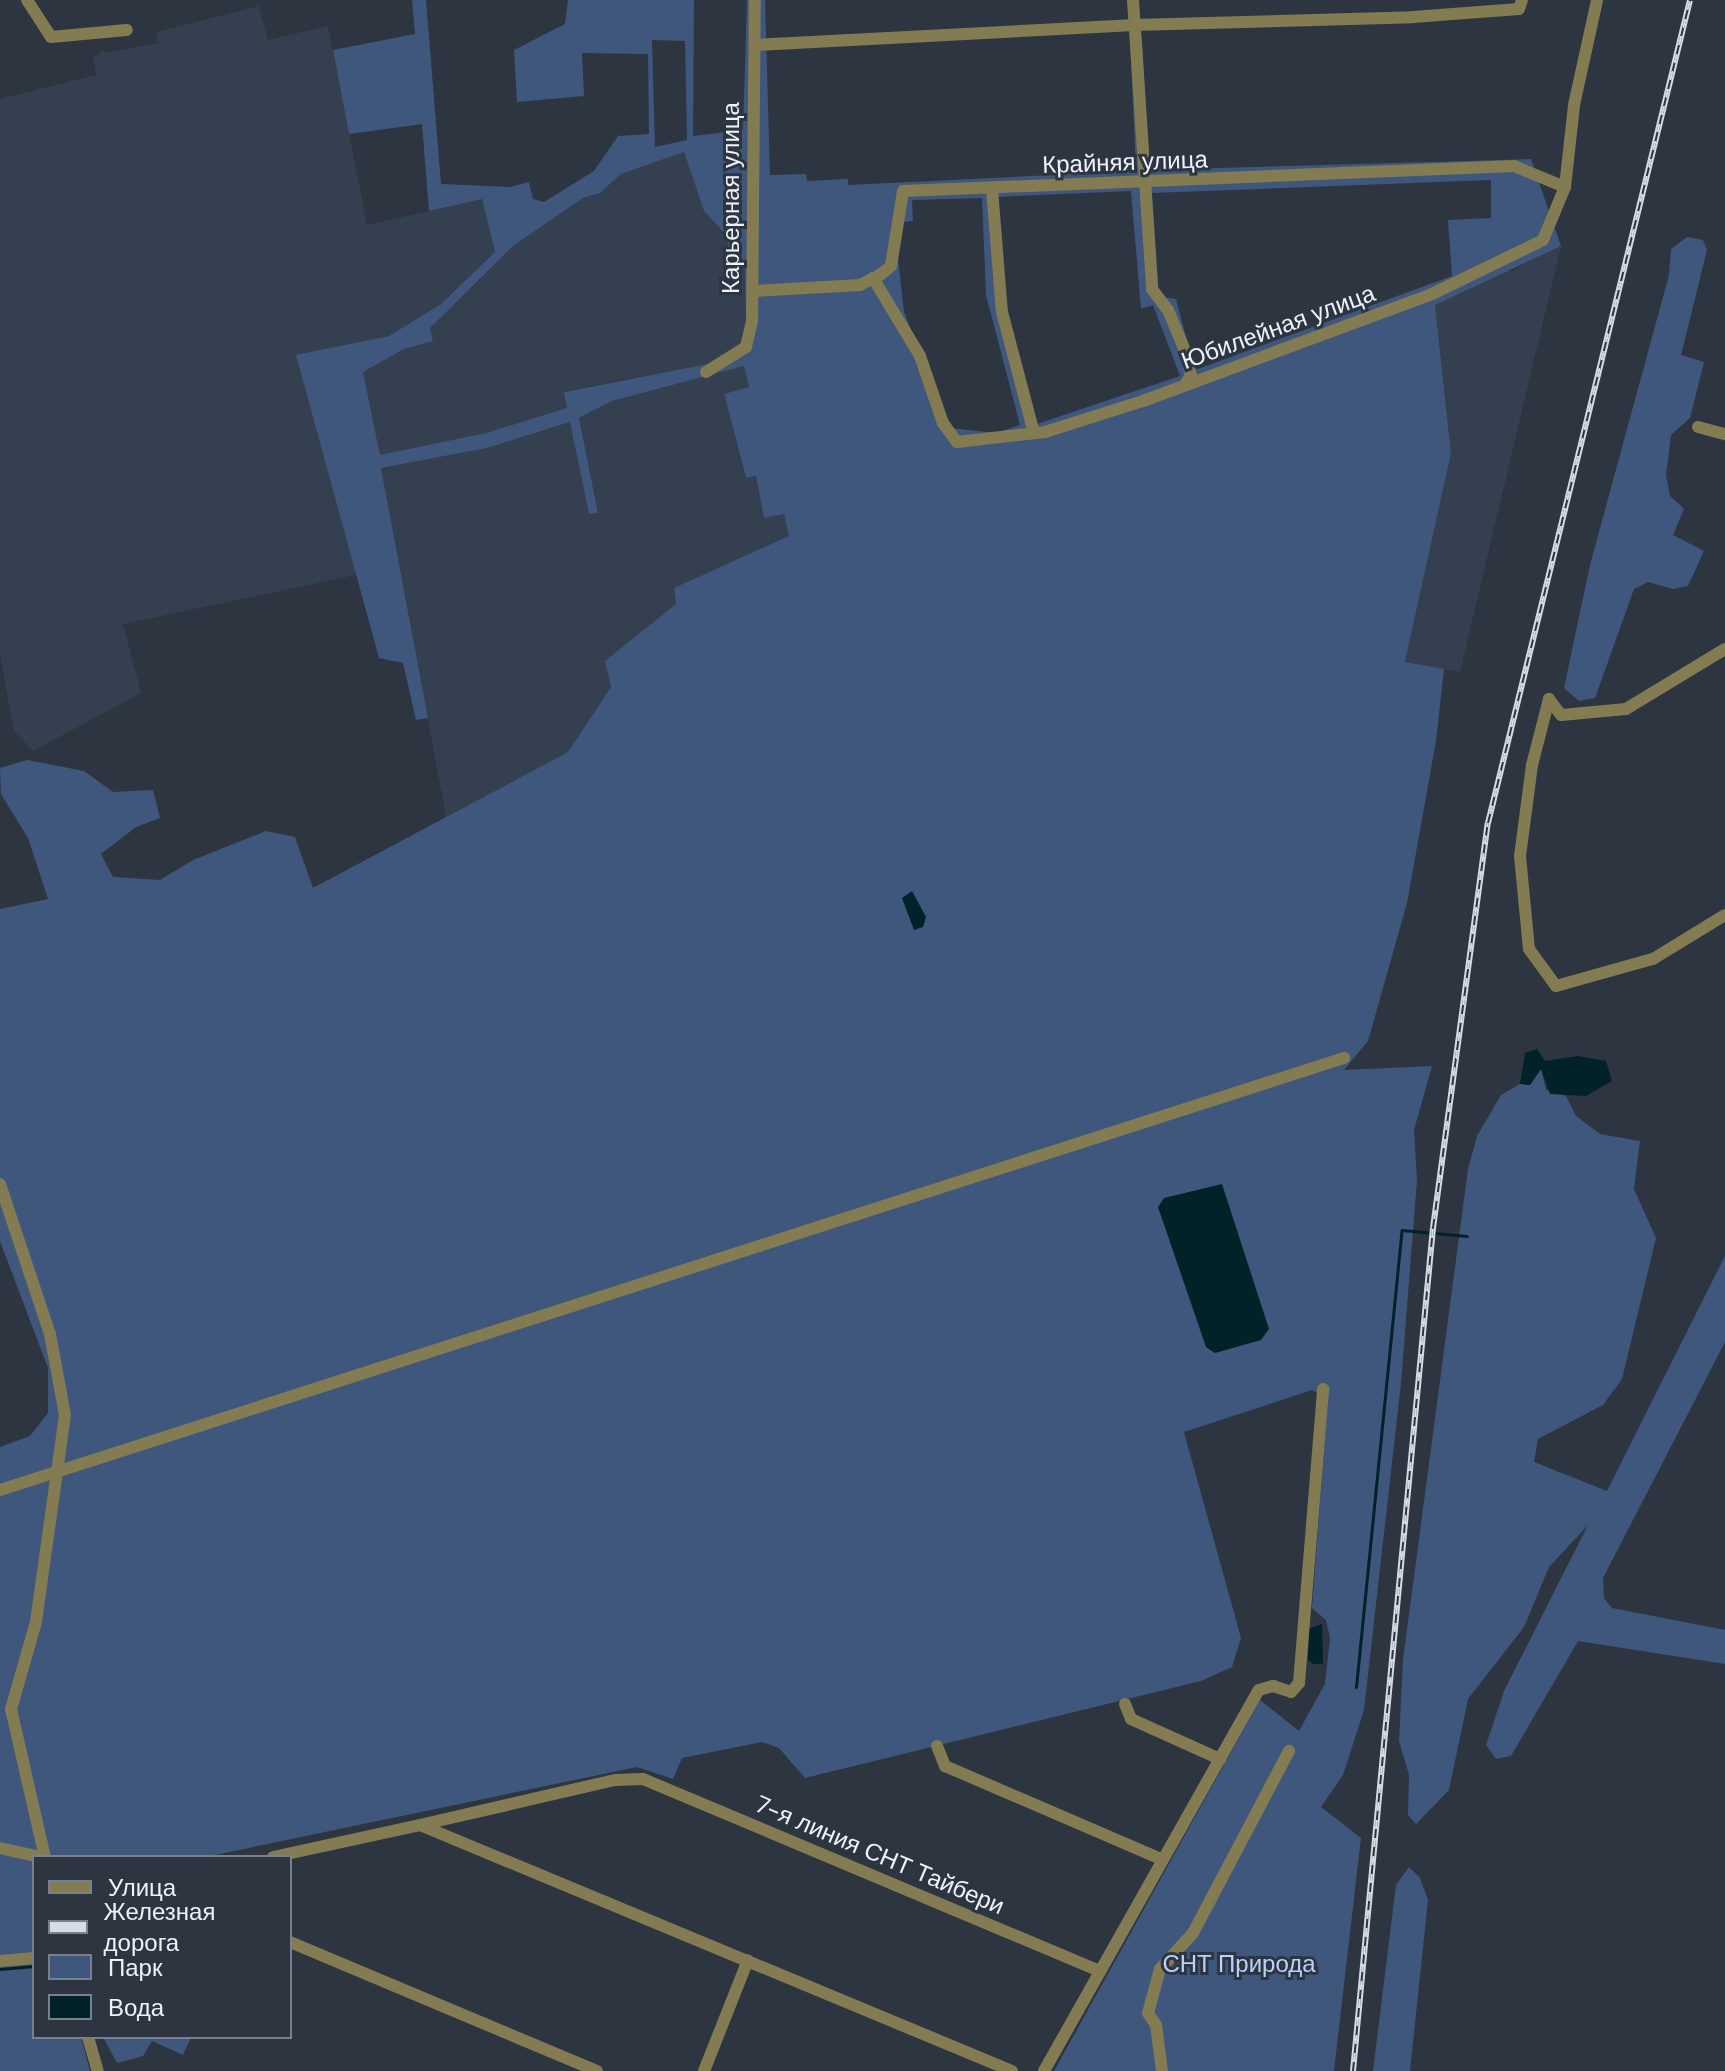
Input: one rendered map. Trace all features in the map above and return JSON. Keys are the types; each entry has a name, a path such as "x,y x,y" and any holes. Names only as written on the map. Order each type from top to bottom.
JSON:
{"street":[{"path":"27,0 51,37 127,30"},
{"name":"Карьерная улица","path":"706,372 746,347 753,291 755,0"},
{"path":"1133,0 1142,183 1152,289 1168,310 1186,353 1191,376 1186,383"},
{"path":"755,45 1134,25 1413,17 1519,9 1522,0"},
{"name":"Юбилейная улица","path":"873,278 920,356 943,423 957,442 1034,433 1186,383 1498,267 1543,240 1565,187 1574,105 1597,0"},
{"name":"Крайняя улица","path":"873,278 891,266 903,191 1514,166 1565,187"},
{"path":"992,189 1002,312 1034,433"},
{"path":"753,291 860,285 873,278"},
{"path":"1698,427 1725,434"},
{"path":"1725,649 1626,709 1561,715 1549,699 1530,777 1520,856 1529,949 1556,986 1653,959 1725,915"},
{"path":"0,1490 1344,1058"},
{"path":"0,1184 60,1377 65,1415 36,1622 11,1709 43,1855"},
{"path":"1044,2071 1259,1690 1273,1686 1291,1692 1299,1683 1323,1389"},
{"path":"1125,1704 1131,1719 1220,1759"},
{"path":"937,1746 945,1766 1163,1860"},
{"path":"1162,2071 1156,2025 1148,2013 1160,1969 1193,1933 1289,1751"},
{"name":"7-я линия СНТ Тайбери","path":"420,1825 615,1780 643,1779 1100,1971"},
{"path":"282,1855 420,1825 1012,2071"},
{"path":"0,1848 33,1855"},
{"path":"292,1943 597,2071"},
{"path":"0,1961 32,1958"},
{"path":"704,2071 748,1960"},
{"path":"89,2039 98,2071"}],"shaded area":[{"path":"259,6 268,40 328,26 367,225 482,199 495,252 441,304 389,336 307,353 370,572 123,624 141,693 33,751 14,731 0,655 0,99 96,75 93,56 101,54 100,49 106,53 158,43 156,32"},
{"path":"684,152 704,211 727,236 729,267 745,267 746,335 737,348 723,361 564,391 568,408 486,433 380,456 363,372 404,349 433,341 430,328 513,246 583,198 600,193 621,174"},
{"path":"1556,245 1561,246 1460,672 1405,662 1451,453 1435,304 1501,270 1513,271"},
{"path":"744,366 749,387 724,395 745,477 756,476 764,518 784,514 790,536 674,588 676,604 606,661 611,687 568,752 446,817 381,468 487,448 571,422 589,514 598,512 579,419 612,401"}],"green space":[{"name":"СНТ Природа","path":"412,0 426,0 441,184 510,187 529,182 533,199 544,202 594,171 618,136 649,134 648,54 582,53 584,96 517,102 514,50 565,24 568,0 694,0 693,136 743,130 747,0 765,0 770,175 806,174 807,181 848,179 848,185 1136,171 1130,39 1142,37 1149,170 1531,159 1561,246 1435,305 1451,453 1405,662 1444,669 1436,741 1407,903 1368,1041 1344,1070 1432,1066 1414,1130 1417,1180 1401,1383 1364,1710 1343,1775 1321,1807 1361,1838 1334,2071 1054,2071 1260,1700 1299,1731 1325,1684 1330,1638 1326,1620 1312,1608 1328,1399 1312,1390 1184,1432 1241,1638 1232,1667 1201,1681 805,1778 779,1748 762,1742 682,1758 673,1779 637,1767 215,1855 32,1855 32,2039 82,2039 90,2071 0,2071 0,1447 30,1436 48,1413 48,1368 0,1241 0,909 48,899 28,838 1,794 0,768 27,760 84,771 113,792 153,790 160,818 136,827 101,854 113,877 160,880 193,860 266,831 295,837 313,888 568,752 611,687 605,661 676,604 674,588 789,536 784,514 764,518 756,476 746,478 724,394 749,387 744,366 612,401 579,418 598,513 589,514 570,422 487,448 381,468 428,718 416,720 403,663 379,658 296,355 389,336 441,304 495,252 482,199 429,211 422,124 349,134 333,50 415,34","holes":["652,40 685,41 687,140 655,147","684,152 704,211 727,236 729,267 745,267 746,335 737,348 723,361 564,392 567,408 486,433 380,455 363,372 404,349 433,341 430,328 513,246 583,198 600,193 621,174","1491,180 1491,218 1448,220 1452,276 1195,370 1176,299 1159,296 1152,193","1131,191 1141,309 1153,305 1180,376 1034,425 998,291 995,197","982,198 986,295 1020,425 996,433 950,428 904,312 894,223 913,221 912,200"]},
{"path":"1687,237 1703,240 1707,250 1681,355 1704,362 1690,418 1671,435 1666,475 1670,496 1684,509 1673,535 1704,551 1688,586 1673,589 1648,582 1634,589 1595,698 1579,701 1564,688 1590,565 1669,275 1671,249"},
{"path":"1541,1069 1546,1090 1566,1096 1576,1116 1600,1134 1640,1141 1634,1189 1656,1238 1622,1379 1603,1405 1538,1439 1534,1462 1607,1491 1725,1256 1725,1342 1603,1578 1604,1598 1612,1608 1725,1630 1725,1664 1578,1641 1511,1756 1496,1759 1486,1745 1504,1691 1588,1525 1549,1567 1524,1627 1468,1699 1449,1790 1416,1824 1408,1815 1409,1775 1399,1741 1403,1660 1468,1169 1477,1136 1501,1095 1520,1084 1530,1085"},
{"path":"1409,1867 1420,1878 1428,1900 1410,2071 1373,2071 1396,1885"},
{"path":"104,2039 190,2039 183,2055 152,2041 143,2056 117,2063"}],"water":[{"path":"912,891 926,917 923,927 914,930 902,898"},
{"path":"1537,1049 1545,1061 1578,1056 1606,1061 1612,1081 1586,1096 1550,1094 1541,1069 1530,1085 1520,1084 1525,1053"},
{"path":"1222,1184 1269,1329 1261,1340 1215,1353 1206,1347 1158,1207 1164,1198"},
{"path":"1322,1624 1323,1664 1313,1664 1308,1660 1309,1629"}],"waterway":[{"path":"1356,1687 1402,1230 1467,1236"},
{"path":"0,1969 32,1966"}],"railway":[{"path":"1353,2071 1433,1228 1488,823 1690,0"}]}
